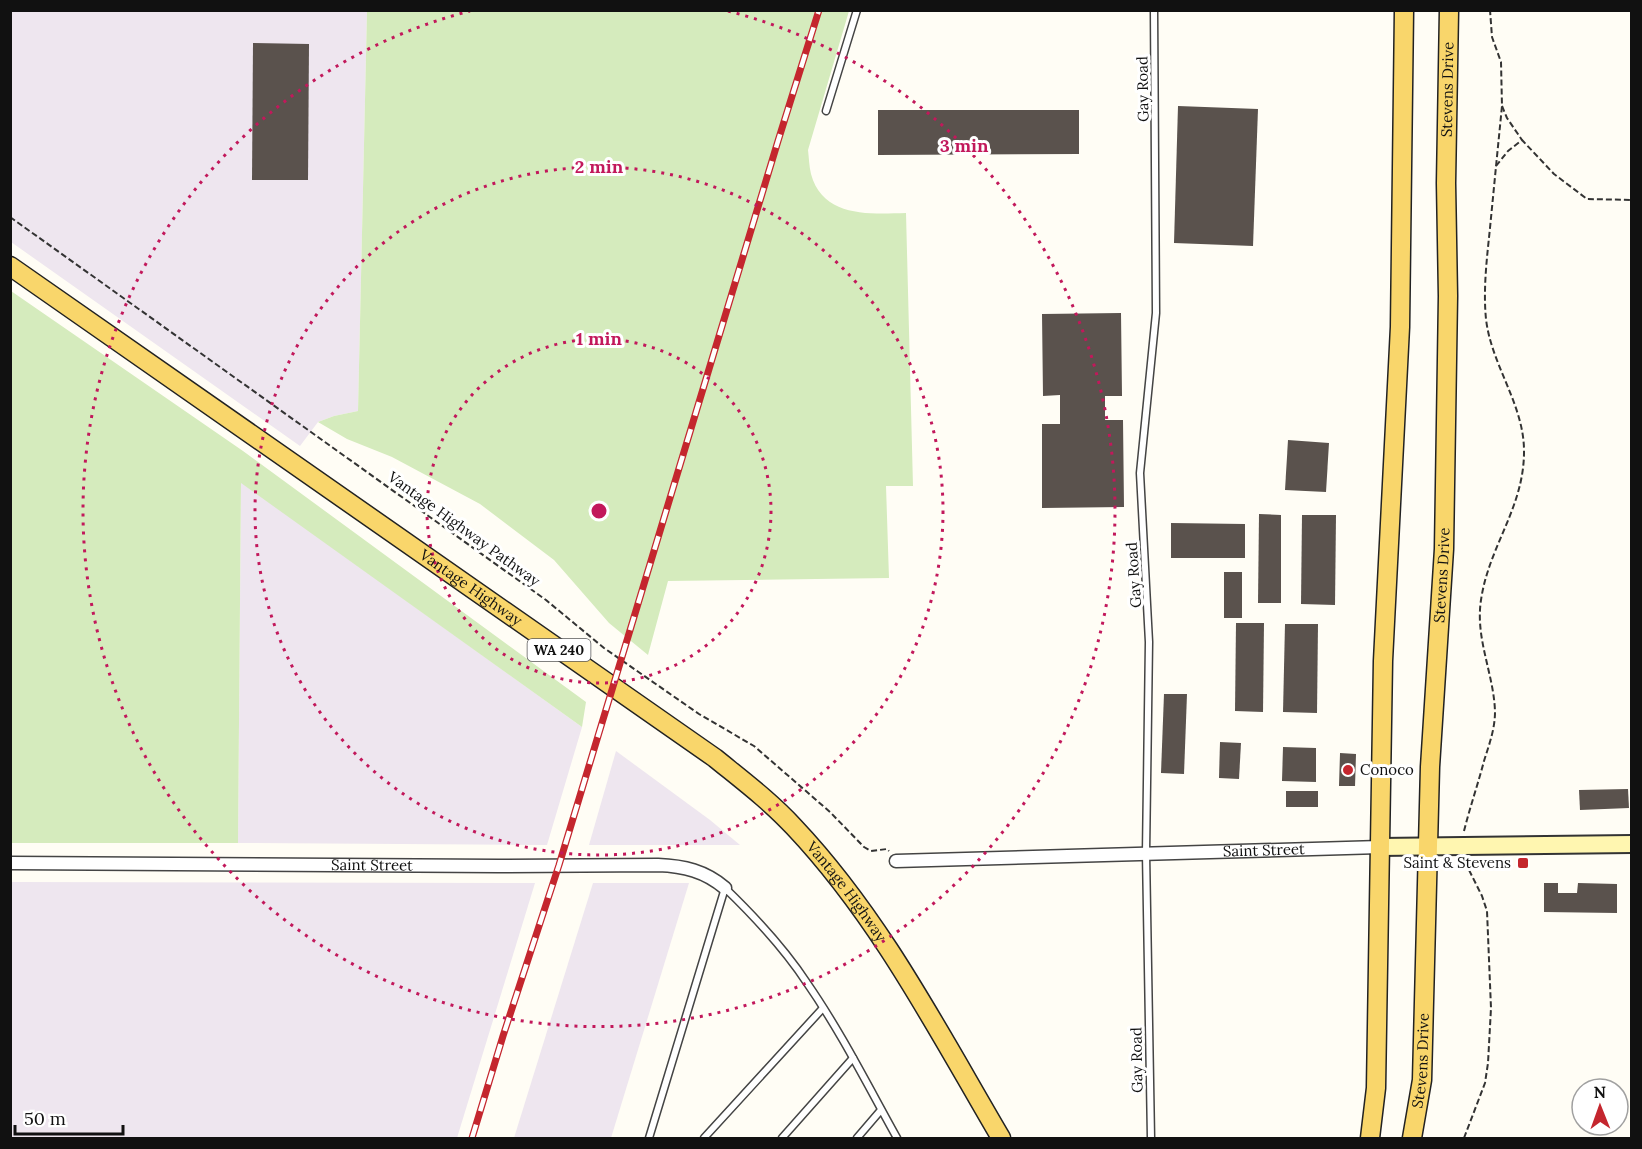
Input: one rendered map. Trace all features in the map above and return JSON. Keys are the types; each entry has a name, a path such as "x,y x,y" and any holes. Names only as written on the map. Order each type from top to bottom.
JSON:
{"main road":[{"path":"1370,1138 1376,1088 1383,652 1400,327 1404,10"},
{"name":"Stevens Drive","path":"1412,1138 1422,1080 1430,767 1444,549 1449,10"},
{"name":"Vantage Highway","path":"10,266 715,758 750,786 794,826 830,867 877,930 1001,1138"}],"street":[{"name":"Saint Street","path":"896,861 1380,847 1632,844"},
{"name":"Saint Street","path":"10,863 658,865 699,871 714,878 725,888"}],"lane":[{"path":"826,111 857,10"},
{"name":"Gay Road","path":"1150,1138 1146,853 1149,631 1140,473 1156,313 1154,10"},
{"path":"725,888 775,942 806,981 853,1058 897,1138"},
{"path":"649,1138 725,888"},
{"path":"704,1138 823,1008"},
{"path":"782,1138 853,1058"},
{"path":"856,1138 881,1110"}],"path":[{"path":"1464,1138 1485,1083 1491,1008 1487,911 1482,896 1464,864 1464,830 1493,734 1495,715 1492,689 1480,638 1480,601 1494,555 1516,502 1524,468 1524,446 1519,418 1490,340 1486,318 1486,278 1502,106 1502,62 1492,37 1490,10"},
{"path":"1502,106 1521,140 1554,174 1587,199 1632,200"},
{"path":"1496,166 1521,140"},
{"name":"Vantage Highway Pathway","path":"10,217 546,600 603,648 699,714 754,746 830,812 859,843 872,851 887,849 896,861"}],"shaded area":[{"path":"11,11 367,11 358,411 318,422 300,446 11,242"},
{"path":"241,482 582,727 547,845 238,843"},
{"path":"616,751 710,820 740,845 589,845"},
{"path":"11,882 535,883 457,1138 11,1138"},
{"path":"593,883 689,883 611,1138 514,1138"}],"green space":[{"path":"367,11 849,11 808,150 811,174 817,188 826,199 837,206 863,213 906,213 913,486 886,486 889,578 668,581 648,655 609,623 554,560 480,504 392,457 347,439 318,422 358,411"},
{"path":"11,291 243,451 586,702 582,727 241,483 238,843 11,843"}],"building":[{"path":"253,43 309,44 308,180 252,180"},
{"path":"1178,106 1258,109 1253,246 1174,243"},
{"path":"878,110 1079,110 1079,154 878,155"},
{"path":"1121,313 1122,396 1105,396 1105,420 1123,420 1124,507 1042,508 1042,424 1060,424 1060,395 1043,396 1042,314"},
{"path":"1288,440 1329,443 1326,492 1285,490"},
{"path":"1259,514 1281,515 1281,603 1258,603"},
{"path":"1302,515 1336,515 1335,605 1301,604"},
{"path":"1171,523 1245,524 1245,558 1171,558"},
{"path":"1224,572 1242,572 1242,618 1224,618"},
{"path":"1236,623 1264,623 1263,712 1235,711"},
{"path":"1285,624 1318,624 1317,713 1283,712"},
{"path":"1164,694 1187,694 1184,774 1161,773"},
{"path":"1220,742 1241,743 1239,779 1219,778"},
{"path":"1283,747 1316,748 1316,782 1282,781"},
{"name":"Conoco","path":"1340,753 1356,754 1355,786 1339,786"},
{"path":"1628,789 1629,808 1580,810 1579,790"},
{"name":"Conoco","path":"1286,791 1318,791 1318,807 1286,807"},
{"path":"1544,883 1558,883 1558,893 1577,893 1578,883 1617,884 1617,913 1544,912"}],"railway":[{"path":"472,1138 559,865 819,10"}],"place":[{"name":"Conoco","path":"1348,770"},
{"name":"Saint & Stevens","path":"1523,863"}]}
